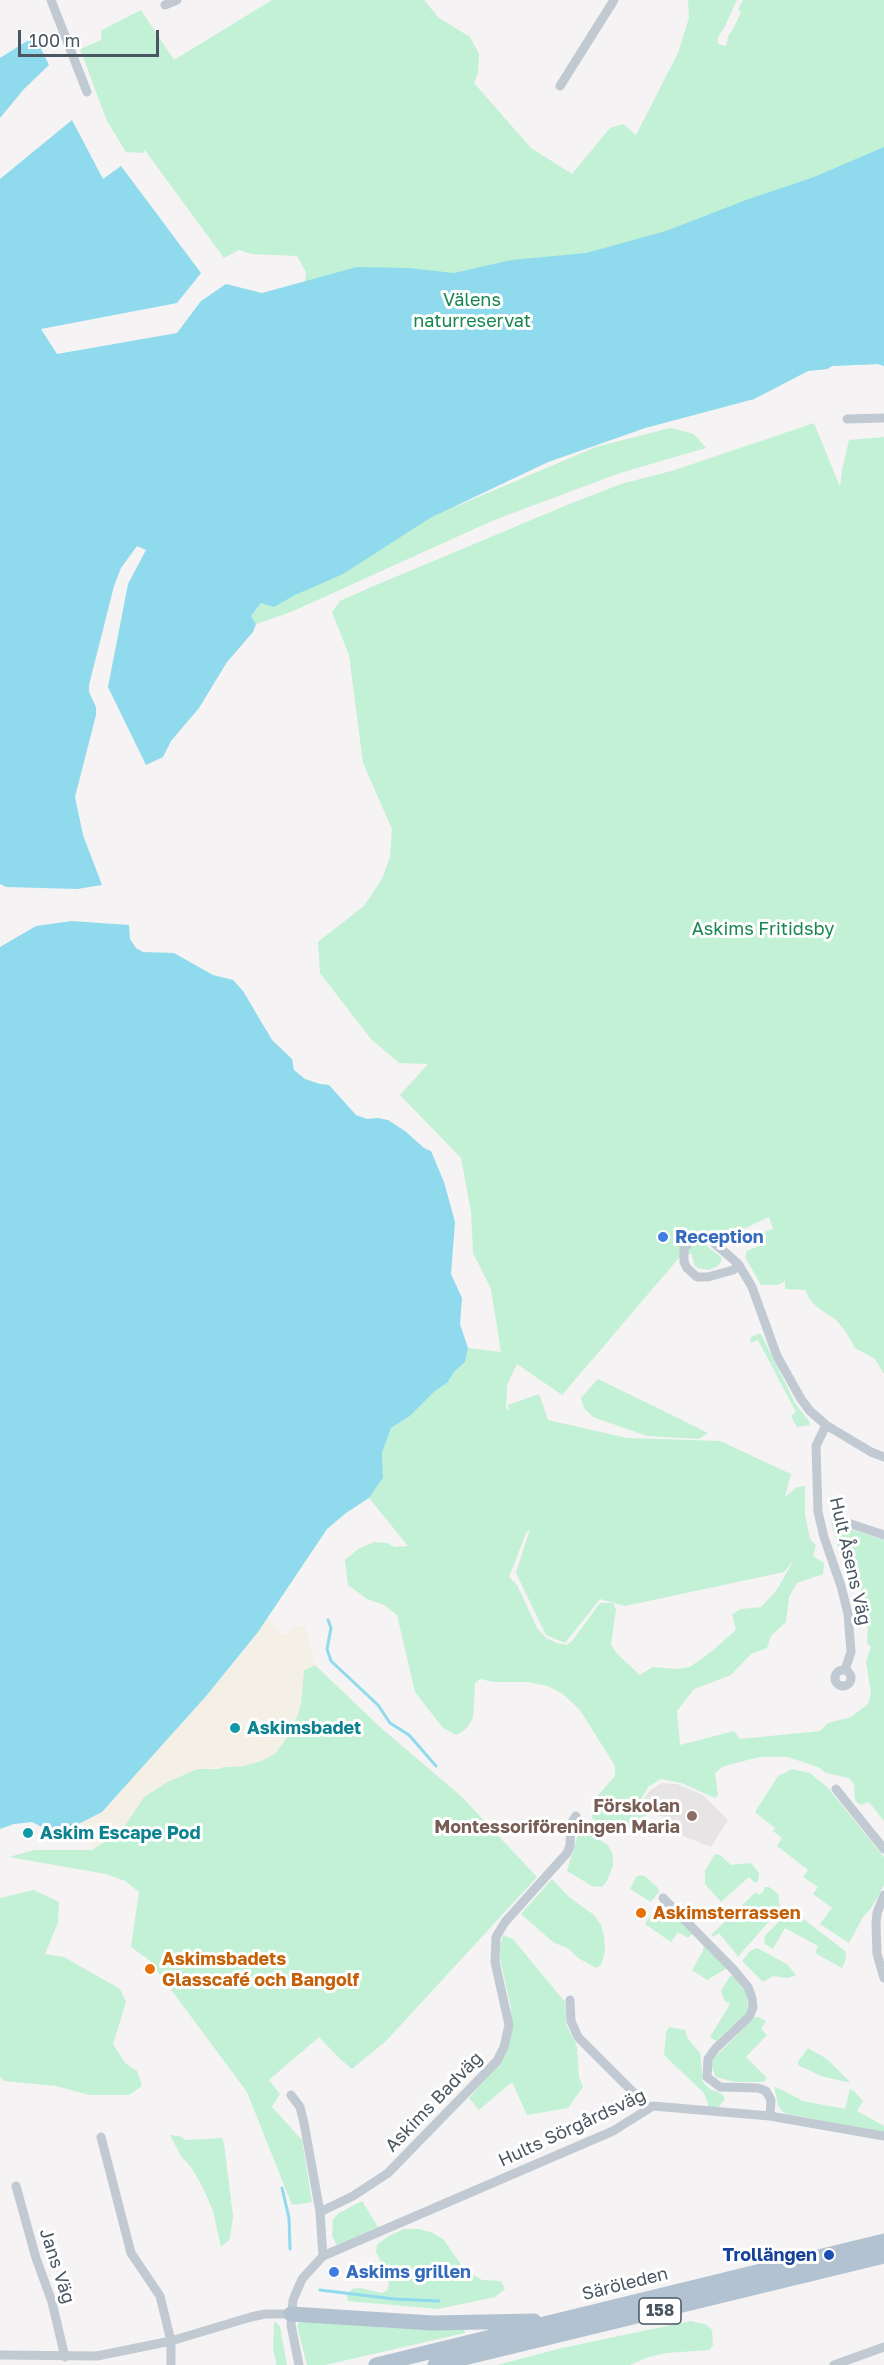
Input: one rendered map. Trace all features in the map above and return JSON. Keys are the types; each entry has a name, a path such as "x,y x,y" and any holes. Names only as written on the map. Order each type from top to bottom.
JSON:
{"main road":[{"name":"Säröleden","path":"376,2365 884,2241"},
{"name":"Säröleden","path":"435,2365 884,2256"},
{"name":"158","path":"291,2314 432,2324 527,2320 552,2322"}],"street":[{"path":"51,0 87,92"},
{"path":"165,5 177,0"},
{"path":"560,86 614,0"},
{"path":"847,419 884,418"},
{"path":"739,1265 733,1270 708,1277 697,1276 687,1268 684,1262 684,1248 692,1239 706,1237 739,1265 752,1287 768,1335 789,1379 810,1411 826,1425 871,1452 884,1457"},
{"name":"Hult Åsens Väg","path":"826,1425 816,1446 818,1512 848,1614 851,1652 845,1671"},
{"path":"836,1519 884,1535"},
{"path":"836,1789 884,1849"},
{"name":"Askims Badväg","path":"320,2212 353,2196 388,2173 497,2061 504,2047 509,2025 495,1962 496,1937 505,1922 567,1853 570,1845 571,1824 576,1816"},
{"path":"884,1895 877,1913 876,1924 877,1954 884,1978"},
{"path":"663,1898 732,1968 748,1987 752,1998 753,2008 749,2017 716,2048 708,2059 708,2077 720,2087 758,2088 766,2091 771,2100 770,2116"},
{"path":"570,2000 572,2021 578,2037 649,2108"},
{"path":"291,2095 300,2107 304,2123 320,2212 323,2256 302,2280 295,2293 291,2314 292,2337 299,2365"},
{"name":"Hults Sörgårdsväg","path":"323,2256 613,2131 649,2108 664,2106 770,2116 884,2136"},
{"path":"101,2138 131,2253 160,2296 171,2341 171,2365"},
{"name":"Jans Väg","path":"16,2186 36,2258 52,2302 65,2357"},
{"path":"0,2355 65,2357 111,2354 171,2341 251,2317 265,2314 291,2314"},
{"path":"834,2365 884,2347"}],"shaded area":[{"name":"Förskolan Montessoriföreningen Maria","path":"662,1783 677,1784 703,1795 728,1820 711,1847 673,1832 665,1817 657,1815 641,1803 650,1790"}],"green space":[{"name":"Välens naturreservat","path":"272,0 424,0 439,18 470,37 479,54 478,73 474,83 531,148 572,174 610,128 623,124 636,135 678,53 689,18 688,0 737,0 718,37 718,44 726,46 729,34 741,13 738,9 743,0 884,0 884,366 878,364 832,366 827,369 808,371 754,399 645,428 548,462 445,511 596,447 670,428 694,434 706,448 620,473 494,520 291,612 256,624 251,616 261,603 274,606 306,272 297,256 252,254 239,250 224,258 144,149 143,153 126,152 107,121 80,49 101,40 102,30 141,10 174,60"},
{"name":"Askims Fritidsby","path":"814,423 840,487 849,440 884,437 884,1374 875,1359 855,1348 836,1320 817,1307 805,1290 785,1289 785,1281 778,1285 761,1285 745,1257 747,1251 761,1245 756,1234 773,1229 769,1217 707,1246 722,1258 716,1267 709,1270 698,1268 695,1266 691,1253 678,1259 562,1395 517,1364 507,1385 506,1408 509,1412 508,1405 539,1394 548,1420 627,1438 720,1441 791,1474 785,1497 797,1487 805,1486 805,1515 810,1539 816,1545 813,1556 824,1563 823,1574 797,1583 789,1597 786,1622 771,1636 767,1648 751,1654 731,1675 694,1689 677,1711 680,1745 734,1731 740,1739 820,1731 828,1723 851,1717 868,1704 871,1693 866,1662 871,1647 867,1643 868,1629 860,1605 860,1592 850,1562 840,1553 831,1523 884,1540 884,1821 869,1802 860,1805 855,1800 854,1784 849,1778 826,1773 818,1767 788,1757 759,1757 724,1766 715,1773 718,1795 715,1798 681,1783 661,1779 648,1787 640,1801 640,1808 650,1814 631,1821 629,1829 621,1834 612,1833 592,1818 592,1802 615,1776 615,1766 580,1710 563,1694 548,1686 528,1682 494,1682 480,1679 475,1683 473,1718 466,1729 457,1735 443,1728 415,1692 397,1615 384,1605 367,1599 348,1585 345,1560 358,1549 374,1542 387,1543 395,1547 408,1546 369,1498 383,1478 382,1453 391,1428 410,1416 435,1391 447,1383 465,1362 468,1348 501,1352 491,1289 473,1253 471,1212 461,1158 400,1095 428,1064 399,1063 371,1039 320,973 318,942 364,906 382,879 390,857 392,829 363,763 349,655 332,612 340,601 567,505 621,484 675,470","holes":["530,1529 516,1573 546,1635 565,1643 600,1599 625,1606 784,1572 794,1560 776,1591 761,1607 741,1609 732,1614 736,1630 712,1651 690,1667 676,1669 653,1667 640,1675 617,1654 611,1644 616,1609 613,1603 600,1603 567,1645 546,1638 537,1628 517,1585 509,1577 526,1533"]},
{"path":"761,1334 795,1403 810,1425 797,1427 791,1416 796,1412 758,1340 751,1343 750,1341 751,1337"},
{"path":"598,1379 708,1433 699,1439 647,1436 593,1417 584,1408 581,1398"},
{"path":"315,1665 381,1728 461,1796 537,1877 386,2041 352,2069 319,2037 269,2080 280,2094 272,2107 302,2140 312,2202 292,2205 247,2092 149,1960 131,1947 139,1892 125,1881 106,1874 9,1857 34,1850 92,1850 121,1831 144,1797 167,1782 197,1769 219,1769 297,1717 304,1670"},
{"path":"792,1769 810,1773 828,1788 884,1857 884,1885 849,1943 820,1924 832,1908 813,1894 818,1887 803,1877 808,1870 777,1846 782,1838 773,1831 775,1828 755,1812 778,1776"},
{"path":"585,1832 607,1844 613,1854 613,1865 602,1887 592,1886 567,1871 578,1834"},
{"path":"715,1854 720,1855 731,1865 751,1863 759,1873 758,1881 755,1883 749,1877 721,1902 705,1884 705,1871"},
{"path":"645,1876 658,1888 659,1892 651,1902 630,1889 636,1877"},
{"path":"552,1879 569,1897 594,1915 601,1925 605,1952 601,1965 596,1968 578,1958 569,1949 553,1942 521,1914"},
{"path":"764,1887 769,1887 778,1894 780,1909 737,1958 719,1933 713,1937 711,1935 756,1892 759,1895 764,1891"},
{"path":"34,1890 59,1902 58,1923 45,1954 64,1957 120,1989 126,2002 113,2044 125,2063 137,2071 142,2086 129,2095 89,2095 56,2086 4,2081 0,2077 0,1898"},
{"path":"661,1905 693,1933 688,1938 678,1932 671,1942 645,1924 656,1907"},
{"path":"793,1911 845,1951 846,1959 842,1968 815,1953 818,1946 785,1928 773,1949 765,1944 764,1937 787,1913"},
{"path":"503,1935 513,1939 565,2002 567,2026 577,2046 579,2077 583,2087 568,2108 527,2115 512,2082 479,2110 469,2098 503,2059 508,2049 512,2029 511,2008 500,1959"},
{"path":"704,1944 727,1968 707,1980 692,1970 703,1951"},
{"path":"757,1948 787,1964 796,1975 788,1978 773,1976 763,1982 742,1961 750,1951"},
{"path":"730,1976 733,1976 746,1992 748,2008 745,2016 716,2041 710,2037 730,2004 724,2000 721,1991"},
{"path":"755,2017 766,2021 761,2029 767,2035 746,2057 767,2078 764,2082 735,2082 716,2077 711,2065 713,2059"},
{"path":"669,2027 685,2030 688,2039 700,2053 703,2082 710,2089 722,2094 725,2099 718,2108 709,2107 704,2093 664,2055 666,2032"},
{"path":"808,2048 827,2059 851,2083 821,2076 798,2065"},
{"path":"774,2086 803,2101 845,2109 850,2089 863,2101 857,2111 884,2126 884,2132 787,2114 778,2105"},
{"path":"170,2135 186,2140 222,2138 233,2216 230,2239 221,2247 213,2211 203,2188"},
{"path":"362,2201 378,2227 337,2245 332,2236 333,2219 339,2213"},
{"path":"404,2229 419,2229 433,2233 444,2240 464,2269 482,2280 501,2281 505,2289 495,2297 438,2309 348,2301 347,2294 352,2289 360,2288 381,2293 387,2291 389,2285 387,2276 377,2268 380,2260 376,2252 377,2245"},
{"path":"303,2320 390,2328 464,2329 465,2333 325,2365 307,2365 297,2326"},
{"path":"691,2321 707,2325 712,2330 713,2345 710,2350 666,2353 630,2365 497,2365 562,2348"},
{"path":"276,2322 280,2327 287,2365 276,2365 273,2349 274,2323"}],"sand":[{"name":"Askimsbadet","path":"269,1618 280,1634 286,1635 295,1626 305,1627 315,1665 304,1670 301,1704 297,1717 275,1754 244,1766 197,1769 167,1782 144,1797 121,1831 92,1850 82,1822 102,1812 238,1658"}],"water":[{"path":"35,36 49,65 24,89 0,118 0,58"},
{"path":"72,120 103,179 121,166 201,273 177,303 41,329 57,354 177,333 201,301 226,284 262,293 357,267 409,268 454,273 511,260 586,253 666,231 814,177 884,147 884,366 878,364 832,366 827,369 808,371 754,399 645,428 548,462 430,518 343,574 274,607 261,603 251,616 256,624 253,632 227,662 199,708 171,741 163,757 146,765 108,687 128,584 146,550 137,546 121,568 114,586 89,685 89,692 96,707 96,715 75,797 83,835 102,885 77,889 6,887 0,884 0,179"},
{"path":"72,921 129,925 130,939 136,948 143,952 174,953 213,975 233,980 243,991 272,1040 292,1059 294,1070 305,1079 329,1085 356,1115 367,1119 388,1120 431,1151 444,1182 455,1222 451,1274 462,1298 460,1324 468,1348 465,1362 447,1383 435,1391 410,1416 391,1428 382,1453 383,1478 369,1498 327,1529 258,1632 207,1695 102,1812 57,1835 32,1822 14,1824 0,1829 0,947 36,926"}],"waterway":[{"path":"328,1620 331,1628 327,1649 331,1661 378,1705 390,1723 409,1735 436,1766"},
{"path":"282,2188 289,2218 290,2249"},
{"path":"320,2290 394,2299 439,2301"}],"place":[{"name":"Reception","path":"663,1237"},
{"name":"Askimsbadet","path":"235,1728"},
{"name":"Förskolan Montessoriföreningen Maria","path":"692,1816"},
{"name":"Askim Escape Pod","path":"28,1833"},
{"name":"Askimsterrassen","path":"641,1913"},
{"name":"Askimsbadets Glasscafé och Bangolf","path":"150,1969"},
{"name":"Trollängen","path":"829,2255"},
{"name":"Askims grillen","path":"334,2272"}]}
